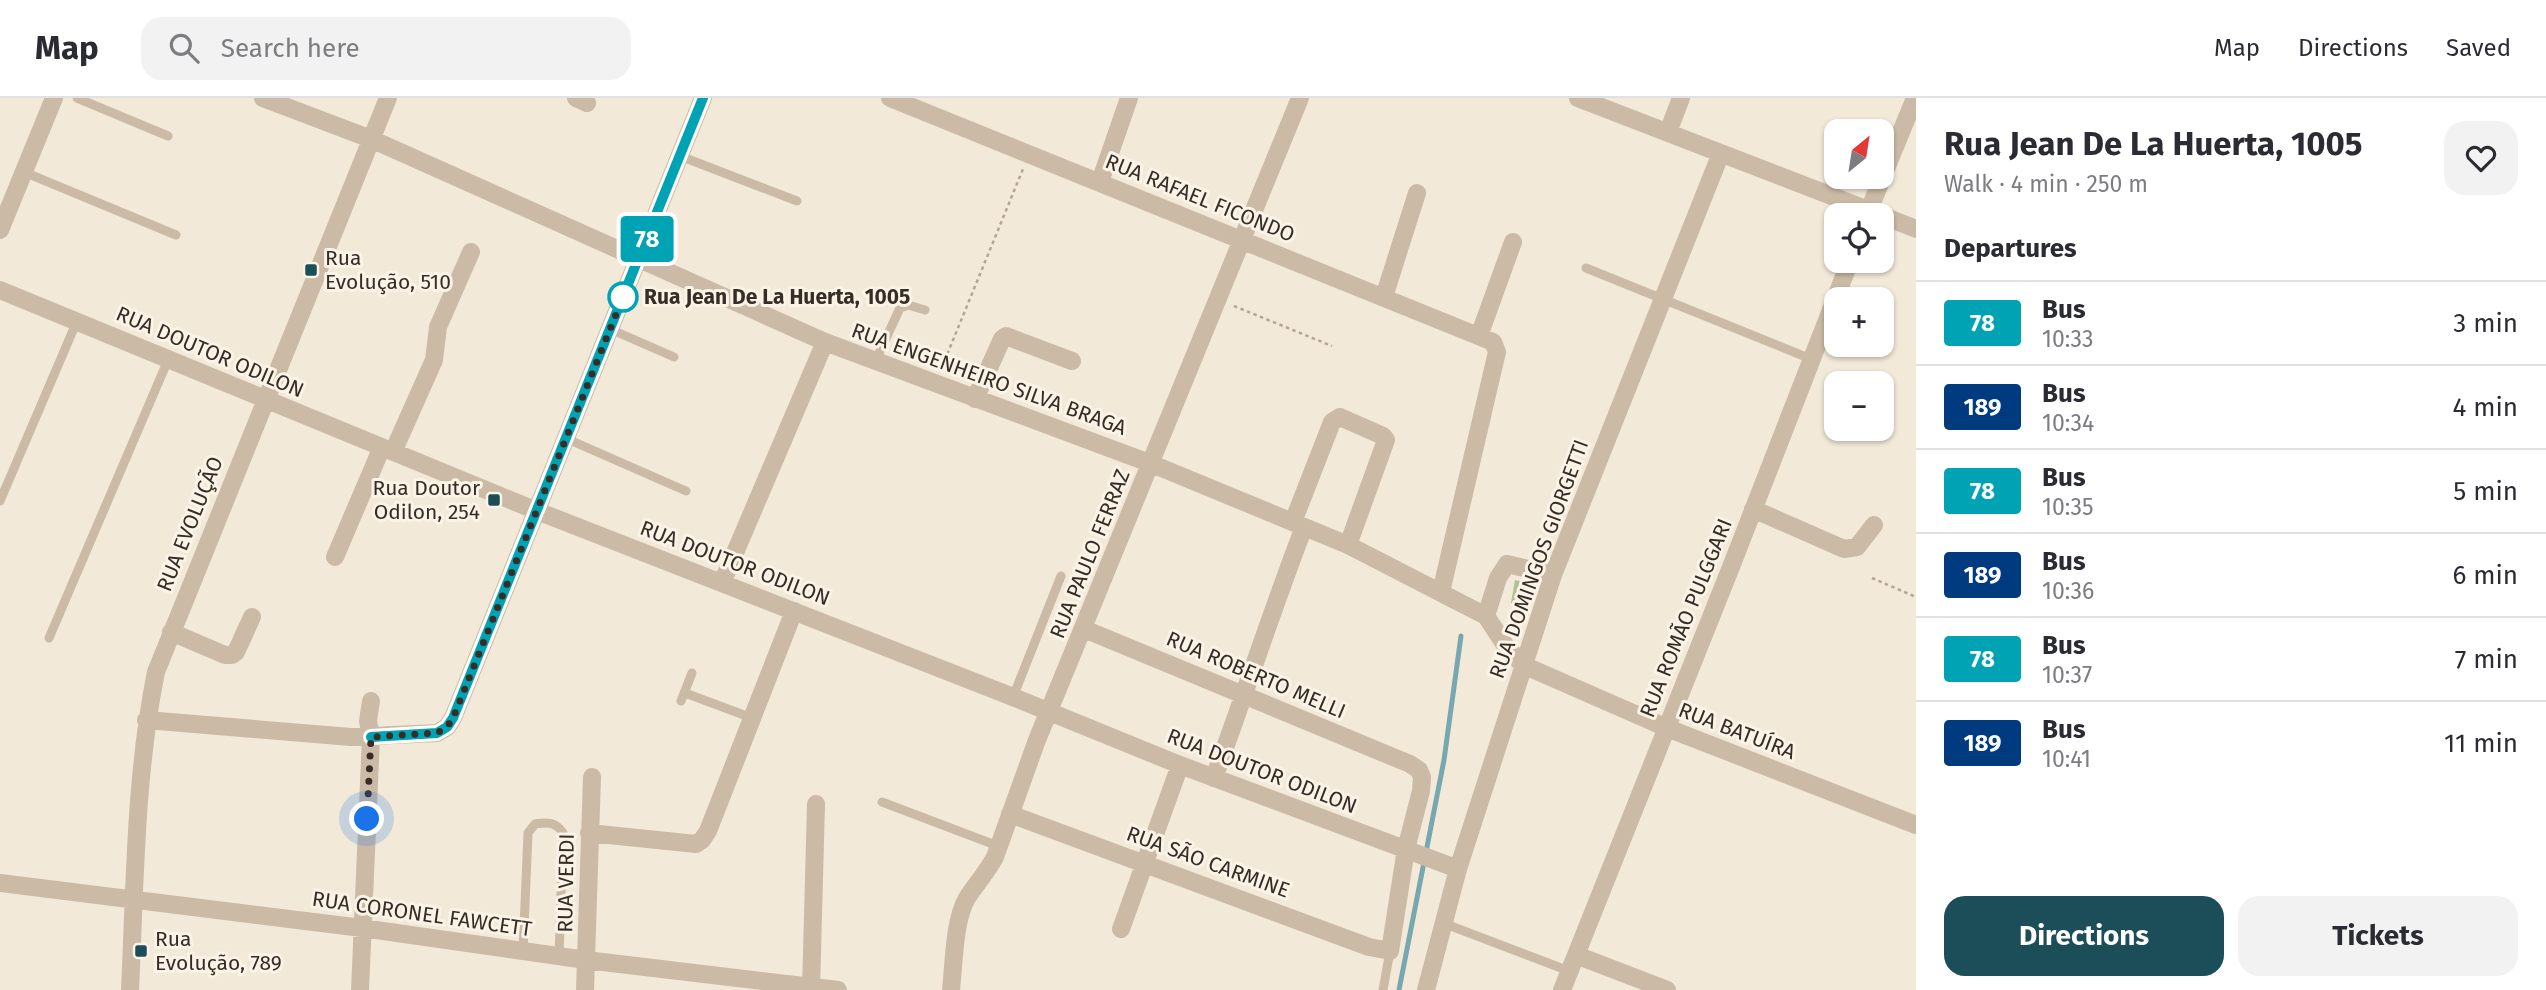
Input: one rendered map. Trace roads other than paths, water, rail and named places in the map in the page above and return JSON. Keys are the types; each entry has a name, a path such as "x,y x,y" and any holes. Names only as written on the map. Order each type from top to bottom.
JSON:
{"street":[{"path":"0,230 54,98"},
{"name":"RUA ENGENHEIRO SILVA BRAGA","path":"264,98 372,139 825,342 1152,464 1348,545 1486,616"},
{"name":"RUA EVOLUÇÃO","path":"130,990 146,720 156,672 388,98"},
{"path":"146,720 290,734 371,737 437,733 447,727 453,718 703,98"},
{"name":"RUA RAFAEL FICONDO","path":"890,98 1486,339"},
{"path":"1100,182 1129,98"},
{"name":"RUA PAULO FERRAZ","path":"951,990 961,914 999,846 1049,713 1300,98"},
{"path":"1668,132 1681,98"},
{"path":"1879,203 1915,98"},
{"path":"1583,100 1847,203"},
{"name":"RUA DOMINGOS GIORGETTI","path":"1426,990 1458,869 1553,575 1721,153"},
{"path":"1384,297 1417,193"},
{"path":"1894,221 1916,229"},
{"path":"1441,592 1497,352 1486,339 1513,242"},
{"path":"335,557 434,360 438,327 471,252"},
{"name":"RUA ROMÃO PULGGARI","path":"1562,990 1845,273"},
{"name":"RUA DOUTOR ODILON","path":"0,290 537,511 1180,765 1458,869"},
{"path":"975,399 1002,339 1006,337 1072,360"},
{"path":"722,583 825,342"},
{"path":"1214,778 1245,696 1332,422 1340,417 1383,436 1386,440 1348,545"},
{"path":"1753,509 1844,549 1857,547 1874,525"},
{"path":"1486,616 1503,566 1507,564 1553,575"},
{"path":"589,833 696,844 702,840 794,611"},
{"name":"RUA BATUÍRA","path":"1486,616 1505,645 1523,665 1667,728 1916,825"},
{"path":"171,632 232,655 236,652 252,617"},
{"name":"RUA ROBERTO MELLI","path":"1084,629 1419,770 1422,778 1410,851"},
{"path":"360,990 371,737 368,721 371,701"},
{"path":"1121,929 1180,765"},
{"name":"RUA VERDI","path":"585,990 592,777"},
{"path":"811,988 816,804"},
{"name":"RUA SÃO CARMINE","path":"1010,814 1369,947 1390,951"},
{"path":"1390,951 1410,851"},
{"name":"RUA CORONEL FAWCETT","path":"0,883 362,928 586,960 838,990"},
{"path":"1572,963 1667,990"}],"lane":[{"path":"77,98 168,136"},
{"path":"680,156 797,201"},
{"path":"24,172 176,235"},
{"path":"1586,268 1811,359"},
{"path":"876,362 900,308 908,305 925,310"},
{"path":"0,501 77,321"},
{"path":"610,329 674,357"},
{"path":"49,638 168,360"},
{"path":"565,438 686,491"},
{"path":"1013,697 1061,576"},
{"path":"692,673 683,697 752,718"},
{"path":"882,802 999,846"},
{"path":"523,951 528,833 535,824 548,822 558,826 563,833 559,956"},
{"path":"1443,923 1572,963"},
{"path":"1383,990 1390,951"}],"waterway":[{"path":"1399,990 1444,760 1461,636"}],"place":[{"name":"Rua Evolução, 510","path":"311,270"},
{"name":"Rua Jean De La Huerta, 1005","path":"623,297"},
{"name":"Rua Doutor Odilon, 254","path":"494,500"},
{"name":"Rua Evolução, 789","path":"141,951"}]}
